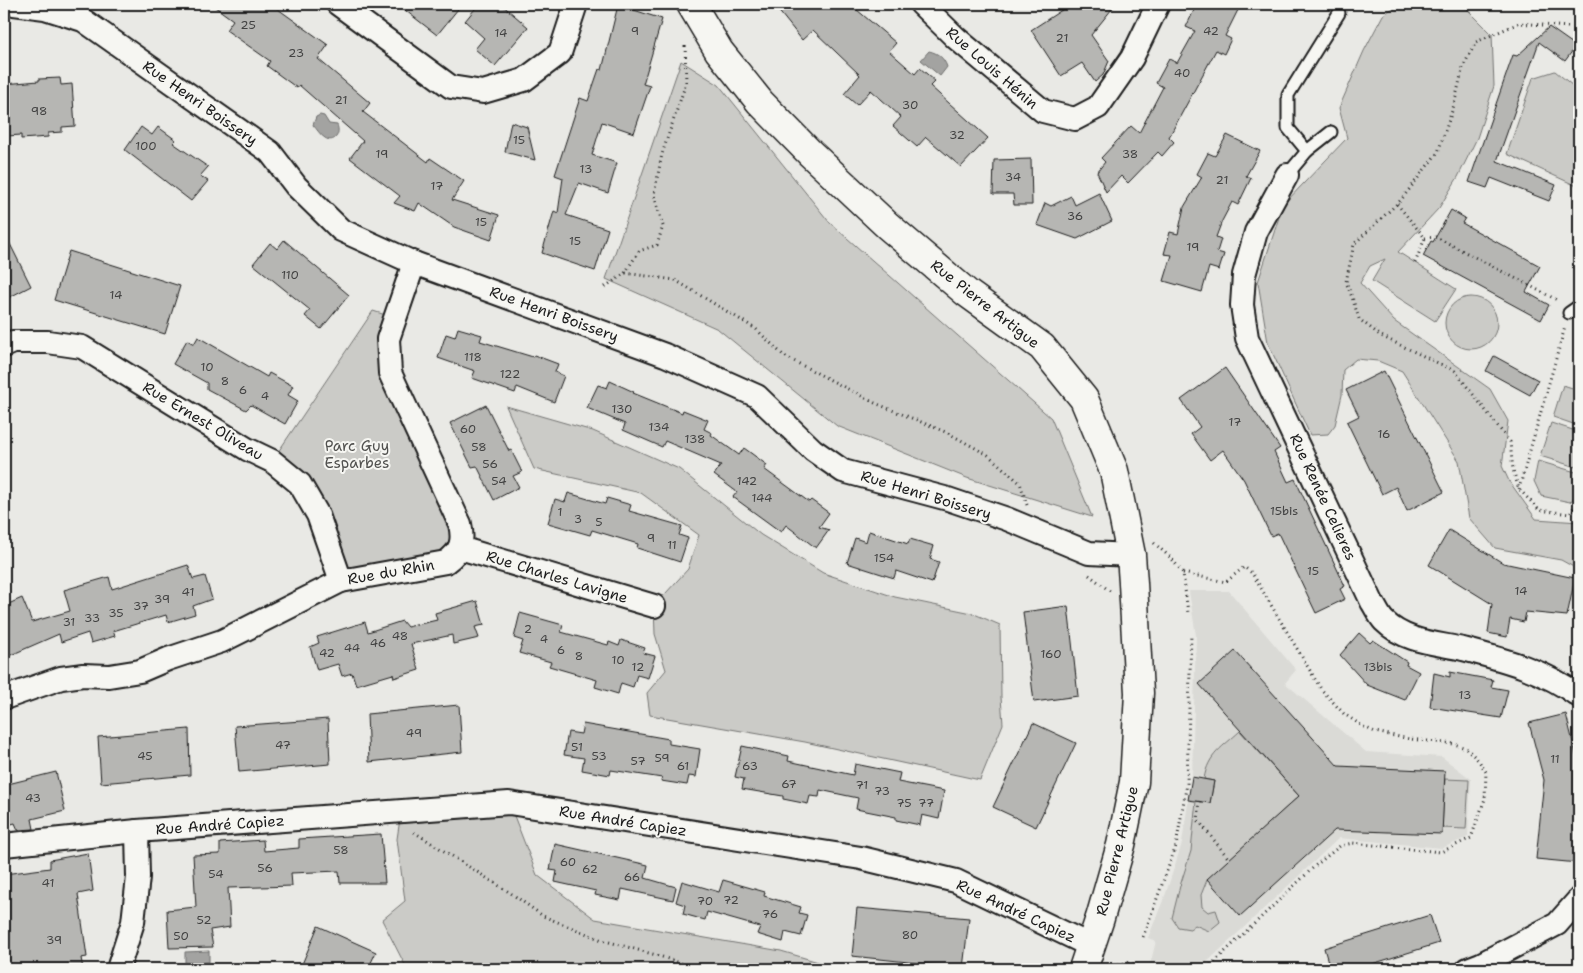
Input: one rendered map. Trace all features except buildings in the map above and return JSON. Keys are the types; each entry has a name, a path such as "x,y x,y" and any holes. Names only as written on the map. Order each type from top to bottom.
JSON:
{"main road":[{"name":"Rue Pierre Artigue","path":"691,4 719,51 760,102 810,153 888,226 967,293 1042,347 1084,399 1114,470 1142,549 1139,692 1134,782 1121,845 1087,958"}],"street":[{"name":"Rue Henri Boissery","path":"14,4 45,8 83,20 270,152 296,186 341,230 414,263 665,355 757,396 813,450 843,471 948,499 1089,553 1142,549"},
{"path":"338,4 451,87 483,92 524,80 560,54 576,4"},
{"name":"Rue Louis Hénin","path":"921,4 956,38 1043,111 1074,119 1098,107 1132,58 1158,4"},
{"name":"Rue Renée Celieres","path":"1287,174 1256,232 1244,275 1242,305 1247,338 1372,602 1384,621 1416,640 1462,649 1533,669 1562,683 1579,696"},
{"path":"414,263 388,339 390,373 460,524 463,536 460,548"},
{"name":"Rue Ernest Oliveau","path":"4,346 13,342 48,342 82,346 247,449 272,461 300,484 318,515 341,581"},
{"name":"Rue du Rhin","path":"4,698 61,678 83,675 109,676 140,671 168,658 222,641 341,581 446,562 455,556 460,548"},
{"name":"Rue Charles Lavigne","path":"460,548 654,606"},
{"name":"Rue André Capiez","path":"4,845 137,831 509,803 861,858 956,881 1087,958"},
{"name":"Rue André Capiez","path":"118,969 133,922 138,877 137,831"},
{"path":"1468,969 1557,924 1579,899"}],"lane":[{"path":"1307,151 1288,128 1288,95 1339,13"},
{"path":"1287,174 1307,151 1331,132"}],"path":[{"path":"1568,27 1519,23 1476,42 1463,67 1454,106 1438,152 1397,204 1354,244 1346,282 1358,319 1381,336 1455,371 1510,442 1513,470 1519,489 1539,510 1570,514 1579,498"},
{"path":"604,287 625,273 639,251 657,245 663,226 654,195 662,154 686,83 685,38"},
{"path":"1397,204 1425,238"},
{"path":"1425,238 1436,237 1574,310 1519,489"},
{"path":"1415,263 1425,238"},
{"path":"625,273 675,280 756,329 784,356 875,403 948,433 988,455 1020,483 1036,532"},
{"path":"1572,511 1579,511"},
{"path":"1142,549 1172,559 1183,573 1188,612"},
{"path":"1183,573 1226,582 1244,567 1252,573 1322,689 1344,714 1364,728 1375,732 1410,739 1454,744 1466,748 1479,761 1486,772 1486,799 1471,838 1442,852 1353,843 1340,846 1278,900 1211,965 1199,969"},
{"path":"1087,573 1113,593"},
{"path":"1143,937 1176,846 1188,783 1190,634"},
{"path":"1200,801 1198,820 1230,859"},
{"path":"390,812 395,820 512,894 543,916 602,940 699,969"},
{"path":"1110,969 1128,962 1146,968"},
{"path":"1135,964 1135,969"}],"shaded area":[{"path":"929,51 940,56 946,64 947,67 940,76 921,60"},
{"path":"324,116 329,124 337,125 338,132 334,139 328,140 325,138 313,125 316,117"},
{"path":"1189,591 1229,591 1296,670 1285,683 1366,752 1442,757 1471,779 1468,837 1442,848 1339,838 1205,964 1174,969 1149,969 1156,941 1148,938 1166,893 1182,843 1192,777 1196,636"},
{"path":"209,951 209,962 185,965 185,952"}],"green space":[{"path":"1399,4 1462,4 1492,34 1494,86 1477,138 1458,177 1439,208 1398,252 1456,289 1435,321 1372,281 1385,259 1370,266 1360,283 1394,321 1490,389 1508,421 1502,466 1509,481 1536,519 1579,522 1579,570 1561,560 1495,548 1469,518 1459,461 1402,371 1378,361 1356,359 1343,370 1342,395 1335,425 1328,434 1310,435 1268,343 1258,282 1283,205 1347,138 1339,108 1364,51 1383,15"},
{"path":"681,61 719,85 830,223 1051,418 1092,517 967,478 837,426 718,329 606,279"},
{"path":"1555,71 1579,91 1579,187 1507,154 1533,78"},
{"path":"1471,297 1485,301 1493,309 1497,323 1493,337 1485,345 1471,349 1457,345 1449,337 1445,323 1449,309 1457,301"},
{"name":"Parc Guy Esparbes","path":"373,311 395,318 388,339 460,548 341,581 318,515 272,461"},
{"path":"1563,385 1579,390 1579,426 1553,417"},
{"path":"506,406 593,431 679,469 761,535 823,573 895,597 972,613 1000,625 1003,724 980,780 805,742 650,715 647,693 666,670 655,634 654,606 688,569 699,535 641,493 534,469"},
{"path":"1551,423 1579,432 1579,468 1540,456"},
{"path":"1538,461 1579,473 1576,492 1570,502 1541,496 1534,481"},
{"path":"1240,731 1299,796 1207,880 1201,895 1202,907 1208,912 1216,910 1220,922 1209,931 1195,925 1190,929 1178,927 1172,918 1191,851 1196,801 1210,803 1214,781 1204,779 1206,770 1217,752"},
{"path":"1445,779 1469,780 1466,829 1442,828"},
{"path":"509,803 537,875 595,919 781,951 842,969 407,969 382,920 405,901 397,839 401,812"}]}
